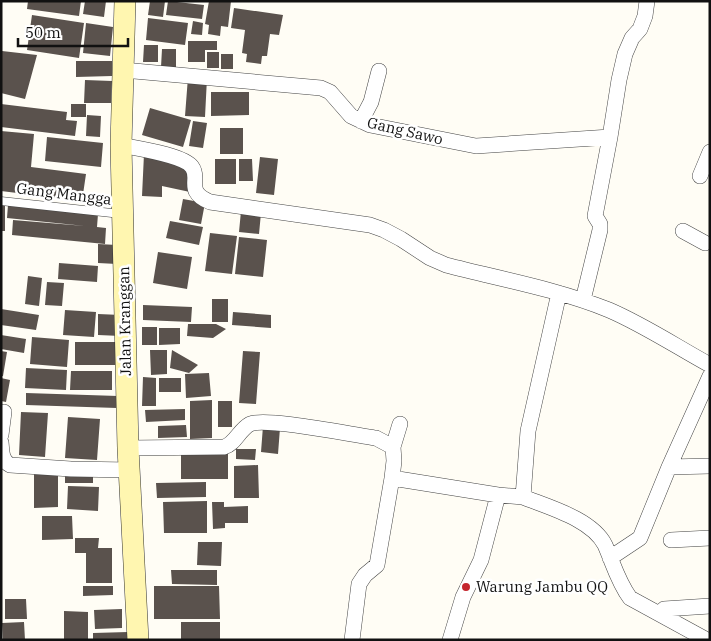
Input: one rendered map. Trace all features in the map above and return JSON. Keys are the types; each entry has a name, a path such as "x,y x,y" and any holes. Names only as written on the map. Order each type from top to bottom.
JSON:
{"main road":[{"name":"Jalan Kranggan","path":"125,1 121,145 128,448 138,640"}],"street":[{"path":"583,300 600,230 600,224 596,216 619,80 625,54 632,38 640,29 647,1"},
{"name":"Gang Sawo","path":"123,70 321,88 330,92 351,116 370,125 476,146 610,137"},
{"path":"361,121 370,102 379,71"},
{"path":"121,145 169,156 189,164 194,172 196,191 202,198 210,202 370,225 384,230 430,258 446,265 583,300 634,322 710,366"},
{"path":"700,176 710,152"},
{"path":"683,232 708,241"},
{"path":"523,497 528,431 559,293"},
{"path":"610,558 640,538 669,467 710,376"},
{"path":"1,435 4,412"},
{"path":"128,448 230,446 239,433 250,424 265,422 376,438 392,447"},
{"path":"352,640 359,584 365,575 377,565 392,478 394,461 392,447 400,424"},
{"path":"1,442 2,455 10,465 129,470"},
{"path":"669,467 710,466"},
{"path":"392,478 498,495 523,497 573,517 598,535 604,544 624,590 630,598 707,640"},
{"path":"450,640 463,598 481,560 498,495"},
{"path":"671,540 710,538"},
{"path":"664,609 710,606"}],"lane":[{"name":"Gang Mangga","path":"1,200 123,214"}],"building":[{"path":"28,1 81,1 79,16 27,9"},
{"path":"85,1 106,1 104,17 83,14"},
{"path":"150,1 165,1 163,17 148,15"},
{"path":"168,1 204,5 202,19 166,15"},
{"path":"209,1 231,1 228,27 221,26 220,36 208,34 209,25 205,24"},
{"path":"234,8 283,15 279,35 270,34 267,56 262,56 261,64 246,62 247,54 242,53 245,30 231,28"},
{"path":"32,15 84,23 79,58 27,50"},
{"path":"148,18 188,23 185,45 146,40"},
{"path":"193,21 203,23 202,35 191,34"},
{"path":"86,23 113,27 110,56 83,53"},
{"path":"188,41 217,41 217,50 205,50 205,62 188,62"},
{"path":"144,45 158,45 158,62 143,62"},
{"path":"162,49 176,49 176,67 161,67"},
{"path":"2,51 37,55 25,99 1,93"},
{"path":"207,52 219,52 219,68 207,68"},
{"path":"221,54 233,54 233,69 221,69"},
{"path":"76,61 112,61 112,76 76,77"},
{"path":"188,77 207,78 205,117 185,116"},
{"path":"85,80 112,81 111,103 84,103"},
{"path":"211,92 249,92 249,115 211,116"},
{"path":"1,104 67,112 66,120 77,121 75,136 1,127"},
{"path":"71,104 86,104 86,117 71,117"},
{"path":"150,108 191,120 183,147 142,135"},
{"path":"87,115 101,116 100,137 86,136"},
{"path":"193,121 207,123 203,148 189,146"},
{"path":"220,128 243,128 243,154 220,154"},
{"path":"1,131 34,134 31,167 86,174 82,201 1,191"},
{"path":"47,137 103,143 101,167 45,161"},
{"path":"144,154 191,168 190,192 162,186 162,197 142,196"},
{"path":"260,157 278,159 274,195 256,193"},
{"path":"215,159 236,159 236,184 215,184"},
{"path":"239,159 252,159 253,181 239,181"},
{"path":"183,199 205,203 201,224 179,220"},
{"path":"1,202 5,202 5,231 1,231"},
{"path":"8,205 98,214 97,227 106,228 105,244 12,235 13,220 85,226 7,218"},
{"path":"241,211 261,213 259,234 239,232"},
{"path":"170,221 203,227 199,245 166,238"},
{"path":"210,233 237,236 232,274 205,271"},
{"path":"239,237 267,240 263,277 235,274"},
{"path":"98,244 117,245 117,264 98,263"},
{"path":"158,252 192,257 187,289 153,283"},
{"path":"59,263 98,266 97,282 58,279"},
{"path":"28,276 42,278 39,306 25,304"},
{"path":"47,282 64,283 62,306 45,305"},
{"path":"212,299 228,299 228,322 212,322"},
{"path":"143,305 192,307 191,322 143,320"},
{"path":"1,309 39,315 36,330 1,325"},
{"path":"65,310 96,312 94,337 63,335"},
{"path":"233,312 271,315 271,328 232,325"},
{"path":"98,314 121,315 121,336 98,335"},
{"path":"188,324 216,324 226,329 213,338 187,336"},
{"path":"142,327 157,327 157,345 142,345"},
{"path":"159,328 180,328 180,344 159,345"},
{"path":"1,335 26,339 24,353 1,349"},
{"path":"32,337 69,340 67,367 30,364"},
{"path":"75,342 119,342 120,365 75,365"},
{"path":"150,350 167,350 167,374 151,375"},
{"path":"172,350 198,365 189,373 170,368"},
{"path":"1,351 7,352 3,376 1,376"},
{"path":"243,351 260,352 256,404 239,403"},
{"path":"26,368 67,370 66,390 25,388"},
{"path":"71,371 112,371 112,390 70,390"},
{"path":"209,373 211,396 186,398 185,374"},
{"path":"143,377 156,378 156,406 142,406"},
{"path":"1,378 10,380 6,402 1,401"},
{"path":"159,378 181,378 181,392 159,392"},
{"path":"26,393 118,396 117,408 26,405"},
{"path":"212,400 212,438 190,439 190,401"},
{"path":"218,401 232,401 232,427 218,427"},
{"path":"185,409 185,420 146,422 145,410"},
{"path":"21,412 48,413 45,457 19,455"},
{"path":"68,417 100,419 97,460 65,458"},
{"path":"186,425 187,437 158,438 158,426"},
{"path":"263,426 280,428 278,454 261,452"},
{"path":"236,449 256,449 255,460 236,459"},
{"path":"181,453 228,453 228,479 181,479"},
{"path":"258,465 259,498 234,498 234,466"},
{"path":"58,473 58,507 34,508 34,474"},
{"path":"65,473 93,473 93,483 65,483"},
{"path":"206,482 206,497 157,498 156,483"},
{"path":"68,486 99,487 98,511 67,509"},
{"path":"207,501 207,533 164,533 163,502"},
{"path":"212,502 224,502 224,507 248,506 248,523 225,523 225,528 213,529"},
{"path":"42,516 72,516 73,539 42,540"},
{"path":"75,538 99,538 98,548 112,548 112,583 86,583 86,553 75,553"},
{"path":"198,542 222,542 221,566 197,565"},
{"path":"171,570 217,570 217,585 172,584"},
{"path":"83,586 113,586 113,595 83,596"},
{"path":"154,586 219,586 220,619 154,619"},
{"path":"5,599 26,599 27,619 5,619"},
{"path":"122,609 122,628 95,629 94,610"},
{"path":"64,611 88,612 88,640 64,640"},
{"path":"24,622 25,640 3,640 2,623"},
{"path":"181,622 220,622 220,640 181,640"},
{"path":"128,632 128,640 93,640 93,633"}],"place":[{"name":"Warung Jambu QQ","path":"466,587"}]}
